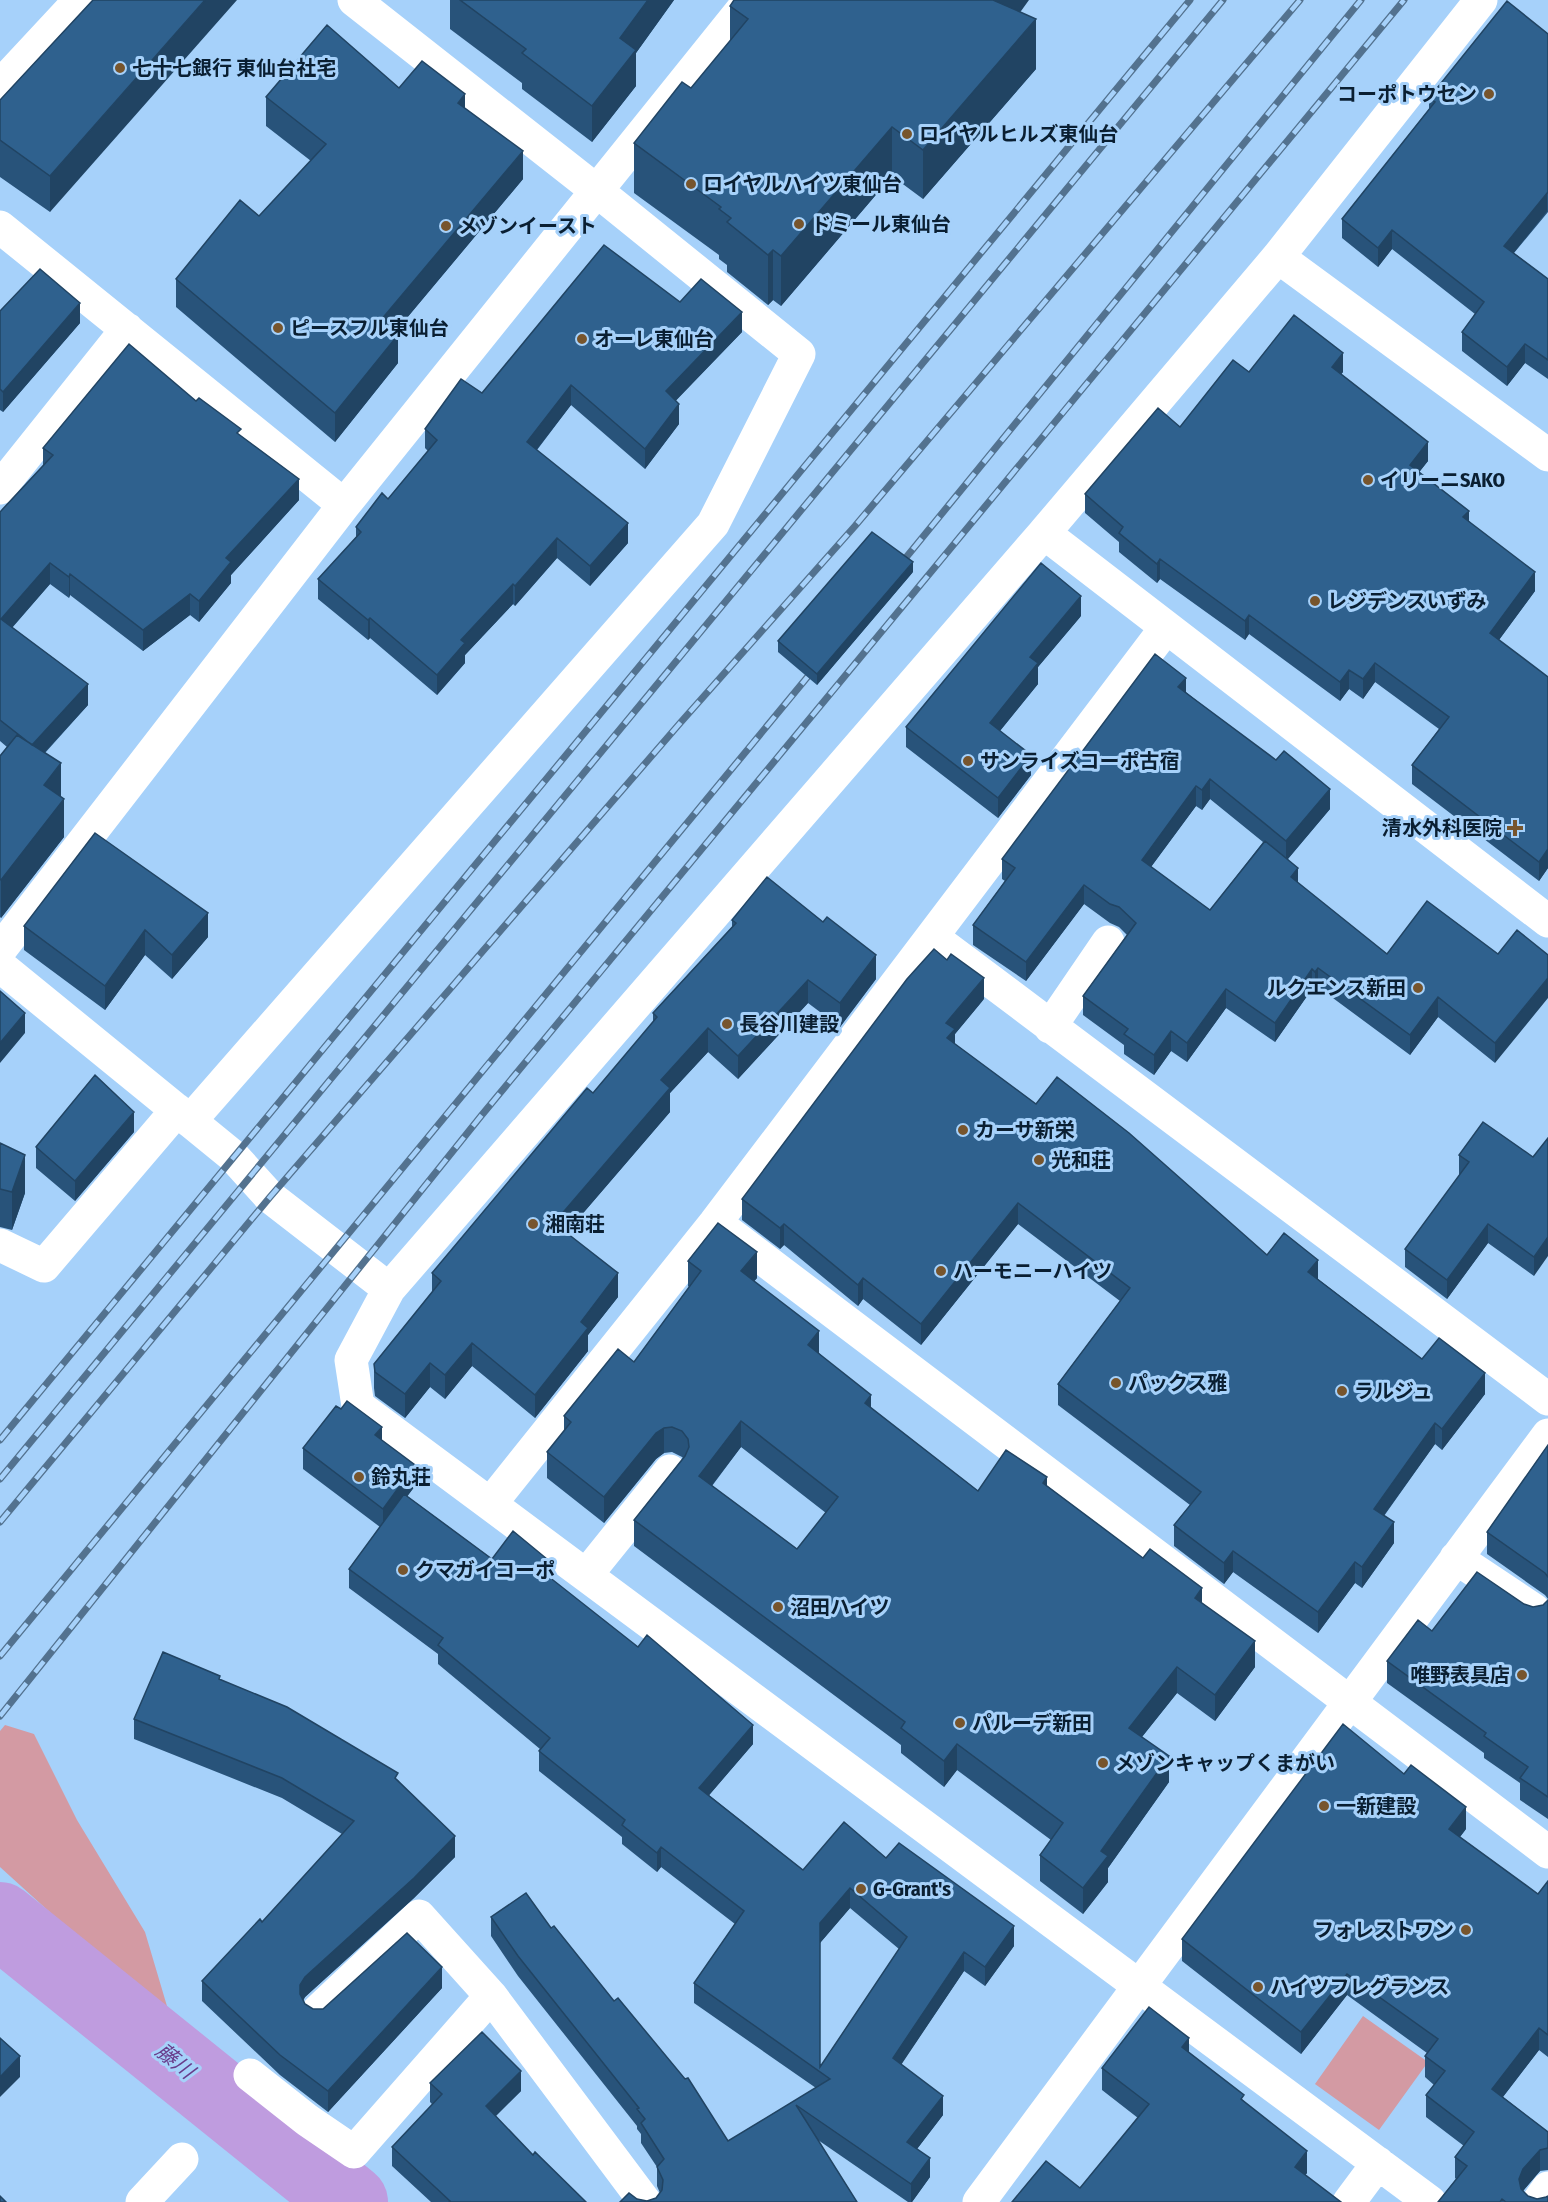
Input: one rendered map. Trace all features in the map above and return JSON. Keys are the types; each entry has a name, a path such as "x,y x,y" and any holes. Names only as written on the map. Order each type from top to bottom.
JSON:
{"street":[{"path":"0,86 80,0"},
{"path":"0,1245 44,1266 184,1115 713,524 798,354 597,191 354,0"},
{"path":"0,950 344,505 750,0"},
{"path":"1430,2202 358,1406 351,1360 389,1289 1044,533 1278,257 1481,0"},
{"path":"0,227 344,505"},
{"path":"1278,257 1548,455"},
{"path":"0,488 127,329"},
{"path":"1044,533 1165,629 1548,921"},
{"path":"491,1503 715,1223 1165,629"},
{"path":"932,937 1548,1399"},
{"path":"1050,1027 1108,942"},
{"path":"0,966 233,1156 270,1197 389,1289"},
{"path":"715,1223 1348,1704 1548,1852"},
{"path":"979,2202 1548,1436"},
{"path":"587,1574 670,1471"},
{"path":"1456,1558 1534,1610"},
{"path":"318,2011 419,1916 491,1996 645,2202"},
{"path":"250,2075 307,2120 354,2152 491,1996"},
{"path":"142,2202 182,2159"},
{"path":"1349,2202 1378,2163"},
{"path":"1538,2202 1548,2188"}],"shaded area":[{"path":"5,1725 34,1734 77,1820 145,1932 172,2023 0,1867 0,1731"},
{"path":"1363,2016 1428,2062 1379,2130 1315,2084"}],"building":[{"name":"七十七銀行 東仙台社宅","path":"93,0 205,0 50,176 0,140 0,100"},
{"path":"460,0 648,0 620,38 636,50 592,106 522,53 526,49"},
{"path":"734,0 993,0 1036,19 923,150 892,127 781,256 773,250 768,255 727,222 731,218 719,209 721,207 634,143 682,82 691,88 748,19 730,6"},
{"path":"1507,1 1548,34 1548,192 1504,246 1548,279 1548,360 1525,344 1507,367 1462,332 1484,302 1392,230 1378,248 1342,219 1435,102 1429,98"},
{"path":"327,25 399,88 422,61 465,94 458,103 523,151 381,320 398,335 335,413 176,279 240,200 259,216 326,144 266,97"},
{"path":"604,245 680,302 701,279 742,312 666,391 679,404 645,449 571,385 527,442 628,523 590,566 557,538 515,586 513,584 461,640 465,643 437,675 370,618 368,620 318,579 361,532 356,527 382,493 388,499 437,440 425,429 461,379 482,393"},
{"path":"40,269 80,303 3,392 0,389 0,311"},
{"path":"1294,315 1343,353 1332,367 1428,442 1410,465 1469,511 1463,517 1535,572 1490,633 1548,677 1548,849 1539,862 1412,765 1449,717 1375,663 1363,679 1349,670 1340,682 1249,615 1245,621 1160,559 1157,564 1119,533 1123,527 1085,494 1158,408 1180,427 1233,360 1249,372"},
{"path":"129,344 196,401 199,398 241,429 237,433 299,479 226,558 231,562 199,601 190,594 143,630 70,574 69,577 50,563 1,619 88,684 32,745 0,720 0,512 53,455 43,448"},
{"path":"872,532 913,562 817,674 778,641"},
{"path":"1041,563 1081,596 1030,657 1038,663 990,723 1031,755 998,798 906,727"},
{"path":"1155,654 1186,678 1178,687 1276,760 1284,751 1330,789 1286,841 1210,779 1202,790 1196,786 1142,860 1210,910 1265,841 1298,868 1291,877 1387,954 1427,901 1498,954 1517,930 1548,955 1548,978 1495,1043 1438,997 1410,1035 1318,968 1315,972 1312,969 1275,1023 1226,989 1187,1043 1171,1031 1154,1055 1124,1034 1128,1029 1083,996 1136,923 1119,907 1110,904 1084,885 1026,962 973,925 1015,868 1002,859"},
{"path":"17,735 61,763 44,785 64,799 1,880 0,756"},
{"path":"95,833 208,913 172,955 145,930 105,986 24,926"},
{"path":"767,877 823,922 827,917 876,955 840,1003 808,980 738,1056 708,1028 661,1080 670,1088 554,1223 618,1273 581,1322 588,1328 535,1395 472,1343 445,1375 430,1363 405,1394 375,1372 374,1364 441,1281 432,1273 587,1088 593,1093 657,1017 653,1013 736,923 732,920"},
{"path":"934,949 947,960 951,954 984,978 946,1023 955,1029 947,1038 1036,1104 1057,1077 1129,1133 1267,1255 1284,1233 1318,1260 1308,1272 1422,1359 1439,1338 1485,1373 1442,1429 1435,1423 1374,1509 1394,1522 1362,1567 1355,1562 1318,1612 1233,1551 1224,1563 1174,1525 1201,1492 1058,1384 1130,1288 1018,1203 921,1324 863,1278 858,1285 784,1224 780,1228 742,1199 907,979"},
{"path":"0,991 25,1013 0,1043"},
{"path":"95,1075 134,1112 75,1181 36,1147"},
{"path":"1483,1122 1533,1157 1548,1138 1548,1237 1534,1257 1488,1224 1447,1280 1405,1249 1469,1162 1459,1155"},
{"path":"0,1143 25,1155 12,1192 0,1189"},
{"path":"718,1223 757,1252 741,1271 819,1331 808,1345 871,1395 865,1403 978,1491 1006,1450 1047,1477 1043,1483 1143,1558 1150,1549 1202,1588 1195,1598 1255,1641 1215,1695 1177,1667 1129,1728 1169,1756 1101,1851 1108,1856 1083,1888 1040,1855 1063,1823 957,1744 944,1761 901,1728 905,1722 634,1520 685,1456 689,1447 688,1439 682,1431 672,1427 664,1428 656,1433 604,1497 547,1452 571,1422 564,1416 618,1349 634,1362 701,1271 688,1261","holes":["741,1421 838,1497 797,1549 699,1476"]},
{"path":"347,1401 382,1427 375,1435 415,1465 383,1509 303,1448 336,1406 341,1409"},
{"path":"1548,1445 1548,1577 1487,1532"},
{"path":"404,1494 492,1559 513,1531 547,1559 539,1569 638,1647 647,1635 753,1725 699,1788 803,1870 844,1822 886,1858 899,1843 1014,1926 985,1967 964,1952 893,2058 943,2096 907,2142 930,2158 911,2184 796,2105 857,2202 620,2202 629,2193 637,2199 647,2201 656,2198 662,2190 663,2180 657,2167 664,2159 641,2123 645,2119 637,2109 639,2108 518,1956 491,1917 526,1893 551,1928 554,1926 614,2001 618,1998 685,2079 688,2078 728,2141 830,2079 694,1983 744,1911 661,1847 657,1853 622,1825 625,1820 539,1751 550,1738 438,1645 443,1638 349,1569","holes":["850,1888 907,1937 820,2067 820,1923"]},
{"path":"1477,1572 1524,1604 1533,1607 1543,1605 1548,1600 1548,1797 1520,1778 1528,1767 1484,1736 1486,1733 1387,1661 1418,1620 1432,1631"},
{"path":"163,1652 220,1676 219,1679 287,1707 398,1773 395,1778 455,1836 414,1878 305,1977 300,1985 300,1994 305,2004 313,2009 323,2009 407,1933 442,1967 328,2091 280,2055 202,1981 260,1919 262,1922 354,1821 282,1778 134,1719"},
{"path":"1343,1724 1404,1774 1411,1765 1466,1807 1449,1829 1538,1894 1548,1881 1548,2035 1539,2028 1492,2089 1548,2132 1548,2148 1540,2150 1523,2169 1519,2179 1521,2189 1528,2196 1537,2199 1548,2196 1548,2202 1506,2202 1502,2199 1500,2202 1438,2202 1467,2166 1455,2157 1474,2132 1426,2095 1445,2071 1425,2056 1438,2039 1347,1974 1301,2032 1182,1939"},
{"path":"1149,2007 1189,2038 1182,2047 1244,2095 1241,2099 1307,2151 1295,2167 1341,2202 1012,2202 1046,2161 1080,2188 1149,2104 1102,2068"},
{"path":"482,2032 521,2071 486,2106 533,2155 535,2152 586,2202 449,2202 392,2147 442,2094 430,2083"},
{"path":"0,2038 20,2056 0,2077"}],"waterway":[{"name":"藤川","path":"0,1920 350,2202"}],"railway":[{"path":"0,1440 1190,0"},
{"path":"0,1479 1223,0"},
{"path":"0,1522 270,1197 681,722 855,526 1300,0"},
{"path":"895,571 1361,0"},
{"path":"0,1716 481,1116 1404,0"},
{"path":"0,1656 819,663"}],"place":[{"name":"七十七銀行 東仙台社宅","path":"120,68"},
{"name":"コーポトウセン","path":"1489,94"},
{"name":"ロイヤルヒルズ東仙台","path":"907,134"},
{"name":"ロイヤルハイツ東仙台","path":"691,184"},
{"name":"ドミール東仙台","path":"799,224"},
{"name":"メゾンイースト","path":"446,226"},
{"name":"ピースフル東仙台","path":"278,328"},
{"name":"オーレ東仙台","path":"582,339"},
{"name":"イリーニSAKO","path":"1368,480"},
{"name":"レジデンスいずみ","path":"1315,601"},
{"name":"サンライズコーポ古宿","path":"968,761"},
{"name":"清水外科医院","path":"1515,828"},
{"name":"ルクエンス新田","path":"1418,988"},
{"name":"長谷川建設","path":"727,1024"},
{"name":"カーサ新栄","path":"963,1130"},
{"name":"光和荘","path":"1039,1160"},
{"name":"湘南荘","path":"533,1224"},
{"name":"ハーモニーハイツ","path":"941,1271"},
{"name":"パックス雅","path":"1116,1383"},
{"name":"ラルジュ","path":"1342,1391"},
{"name":"鈴丸荘","path":"359,1477"},
{"name":"クマガイコーポ","path":"403,1570"},
{"name":"沼田ハイツ","path":"778,1607"},
{"name":"唯野表具店","path":"1522,1675"},
{"name":"パルーデ新田","path":"960,1723"},
{"name":"メゾンキャップくまがい","path":"1103,1763"},
{"name":"一新建設","path":"1324,1806"},
{"name":"G-Grant's","path":"861,1889"},
{"name":"フォレストワン","path":"1466,1930"},
{"name":"ハイツフレグランス","path":"1258,1987"}]}
